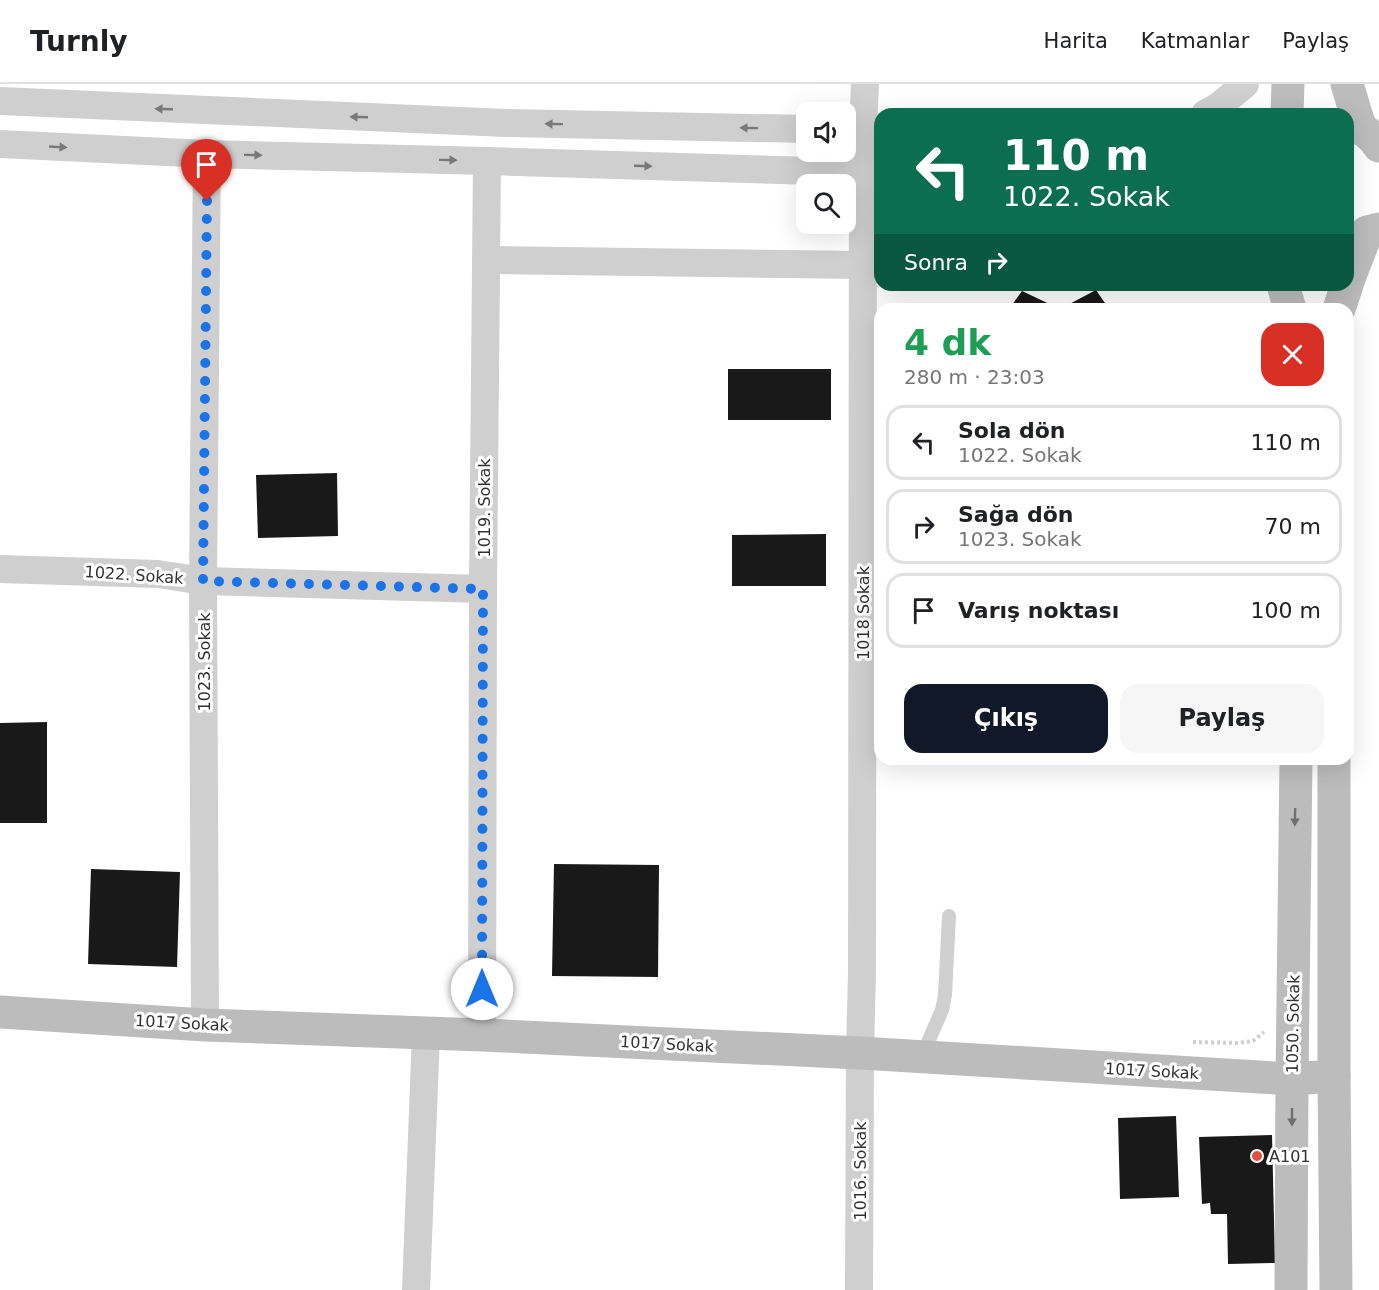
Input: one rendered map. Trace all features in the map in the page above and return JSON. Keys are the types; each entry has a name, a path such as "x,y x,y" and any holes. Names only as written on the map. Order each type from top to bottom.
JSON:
{"street":[{"name":"1018 Sokak","path":"860,1053 863,266 872,173 863,130 865,84"},
{"path":"1216,108 1245,84"},
{"path":"1287,108 1288,84"},
{"path":"1347,84 1368,134"},
{"path":"0,101 506,123 796,129"},
{"path":"0,144 207,154 872,173"},
{"name":"1023. Sokak","path":"205,1025 203,581 207,154"},
{"name":"1019. Sokak","path":"482,1035 486,161"},
{"path":"1354,266 1368,230"},
{"path":"486,260 863,266"},
{"name":"1022. Sokak","path":"0,569 158,574 203,581 483,589"},
{"name":"1050. Sokak","path":"1291,1290 1296,765"},
{"path":"1334,765 1336,1290"},
{"name":"1017 Sokak","path":"0,1012 205,1025 482,1035 860,1053 1292,1079 1334,1076"},
{"path":"416,1290 426,1034"},
{"name":"1016. Sokak","path":"859,1290 860,1053"}],"lane":[{"path":"922,1058 942,1010 945,995 949,916"}],"building":[{"path":"1022,291 1047,303 1013,303"},
{"path":"1097,291 1105,303 1071,303"},
{"path":"728,369 831,369 831,420 728,420"},
{"path":"337,473 338,536 258,538 256,475"},
{"path":"826,534 826,586 732,586 732,535"},
{"path":"47,722 47,823 0,823 0,723"},
{"path":"554,864 659,865 658,977 552,976"},
{"path":"91,869 180,872 177,967 88,964"},
{"path":"1176,1116 1179,1197 1120,1199 1118,1118"},
{"path":"1272,1135 1275,1263 1228,1264 1227,1214 1211,1214 1210,1203 1202,1204 1199,1137"}],"place":[{"name":"A101","path":"1257,1156"}],"route":[{"path":"207,201 203,581 483,589 482,989"}]}
